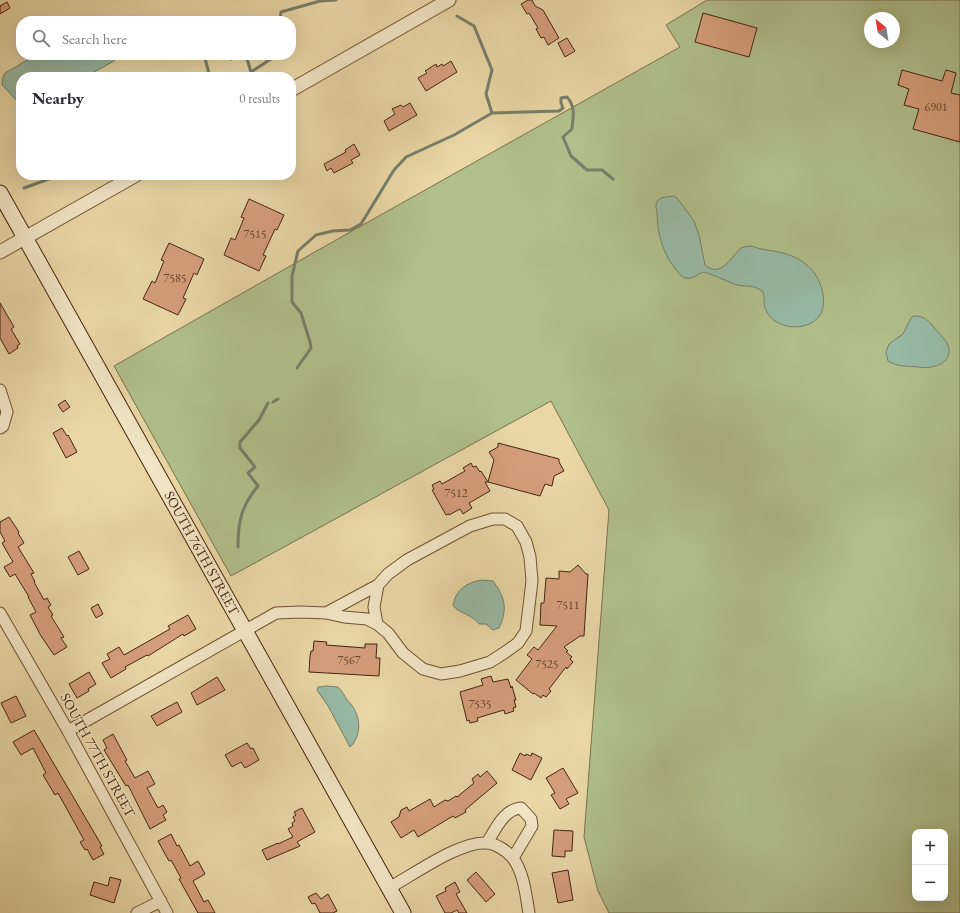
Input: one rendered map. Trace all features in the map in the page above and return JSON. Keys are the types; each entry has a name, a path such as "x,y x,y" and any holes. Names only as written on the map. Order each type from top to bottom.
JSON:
{"main road":[{"name":"SOUTH 76TH STREET","path":"0,193 403,913"}],"street":[{"path":"296,87 449,0"},
{"path":"0,252 127,180"},
{"path":"0,390 7,412 3,426 0,428"},
{"path":"68,731 276,613 326,613 344,617 367,619 377,624 388,633 403,653 423,669 441,674 460,671 490,662 504,654 518,643 526,631 532,581 530,556 526,542 517,526 505,519 493,519 470,526 407,560 388,574 378,585 326,613"},
{"path":"377,624 374,607 378,585"},
{"name":"SOUTH 77TH STREET","path":"0,613 68,731 167,913"},
{"path":"486,843 504,816 516,808 521,808 531,819 532,826 513,858"},
{"path":"389,888 441,858 466,846 486,843 501,848 513,858 520,871 529,913"},
{"path":"137,913 161,901"}],"shaded area":[{"path":"707,0 960,0 960,913 609,913 598,891 584,837 609,510 551,401 231,576 114,366 680,47 666,25"},
{"path":"27,60 115,60 94,72 16,72 16,100 2,85 5,73"},
{"path":"673,196 677,198 694,221 699,235 705,265 711,269 721,268 726,265 741,248 749,246 780,252 800,260 810,268 821,286 824,299 820,315 815,321 800,327 783,325 770,317 765,308 763,292 759,289 734,284 704,272 691,278 685,278 682,276 668,258 658,228 657,202 661,198"},
{"path":"913,316 921,317 928,321 947,343 949,347 948,355 943,363 933,367 923,368 899,365 888,361 886,352 889,344 903,334"},
{"path":"482,580 493,581 503,598 504,615 499,628 493,630 486,624 479,624 477,621 453,606 456,595 459,591 471,583"},
{"path":"318,687 338,687 356,712 359,728 354,743 350,747 328,706 317,690"}],"building":[{"path":"528,0 532,0 535,6 543,10 559,38 548,45 544,37 541,38 536,29 538,28 529,13 527,14 521,4"},
{"path":"7,2 10,8 0,14 0,6"},
{"path":"703,13 757,28 749,57 695,42"},
{"path":"567,38 575,51 565,57 558,43"},
{"path":"451,61 457,72 426,91 418,78 427,73 425,71 436,64 437,67 442,64 443,66"},
{"path":"902,70 942,81 946,70 956,73 951,93 960,95 960,142 913,129 919,109 904,105 909,89 898,85"},
{"path":"410,103 417,115 389,131 384,121 395,114 392,109 401,105 403,107"},
{"path":"354,144 360,155 351,160 353,163 334,173 331,168 327,171 324,164 346,152 345,150"},
{"path":"249,199 284,215 277,230 275,229 263,255 266,256 259,271 224,255 231,238 235,240 244,218 241,217"},
{"path":"169,243 204,259 197,275 194,273 183,298 186,299 178,315 143,299 152,281 155,283 164,261 161,260"},
{"path":"0,303 14,327 11,329 20,344 17,346 18,348 9,354 0,338"},
{"path":"65,400 70,407 63,412 58,405"},
{"path":"62,428 67,436 68,435 77,452 66,458 53,433"},
{"path":"498,443 559,459 564,471 554,476 552,486 545,484 540,496 488,482 494,460 489,452 498,447"},
{"path":"471,463 473,467 476,466 480,472 481,471 488,482 485,482 490,491 469,503 472,508 463,514 460,509 446,515 432,490 434,489 432,485 440,481 442,484 465,471 463,468"},
{"path":"9,517 24,543 18,547 34,573 31,574 34,582 44,600 47,598 51,605 48,607 53,615 51,616 64,637 61,638 67,647 54,655 41,636 30,615 36,612 29,597 15,574 10,577 4,567 13,562 2,543 5,541 0,532 0,522"},
{"path":"79,551 89,569 78,575 68,557"},
{"path":"578,565 586,574 588,574 584,636 580,636 564,647 568,651 566,652 572,657 570,659 573,662 567,669 566,667 549,689 551,691 546,697 543,695 541,698 534,693 533,694 516,680 532,659 527,655 534,647 538,650 557,626 540,625 541,603 544,603 546,578 559,579 559,571 570,572"},
{"path":"98,604 103,614 96,618 91,608"},
{"path":"188,615 196,629 184,636 183,634 148,656 147,655 125,667 126,669 111,678 102,663 110,659 107,654 119,647 124,655 170,629 168,626"},
{"path":"314,641 327,642 326,645 365,648 365,644 377,644 376,658 380,658 379,676 309,672 310,656 311,651 313,651"},
{"path":"89,672 96,684 88,689 89,691 77,698 69,684"},
{"path":"491,676 493,682 508,679 511,688 512,686 516,700 514,700 516,707 513,708 514,711 505,714 504,710 477,718 478,721 470,723 469,720 467,721 460,692 483,685 481,679"},
{"path":"217,677 225,690 197,705 191,693"},
{"path":"16,696 26,716 11,723 1,703"},
{"path":"177,702 182,712 157,726 151,716"},
{"path":"34,730 102,846 100,847 104,854 93,860 87,849 85,850 80,842 84,840 58,793 55,795 43,775 46,773 33,748 21,755 13,742"},
{"path":"113,734 127,760 125,761 135,778 148,771 155,784 147,788 158,808 163,805 167,812 163,815 166,820 150,829 128,785 126,786 104,750 107,748 103,740"},
{"path":"247,743 251,749 253,748 259,760 245,768 241,762 232,767 225,755"},
{"path":"520,753 525,756 526,754 531,756 532,753 542,758 531,780 512,770"},
{"path":"563,768 578,793 566,799 569,804 560,809 551,795 555,793 546,778"},
{"path":"487,771 497,783 465,810 466,812 455,818 453,816 418,837 414,830 401,838 391,822 399,817 401,810 407,807 409,811 430,799 434,807 445,800 448,801 456,796 457,797 474,783 472,779 478,774 480,777"},
{"path":"302,808 315,832 297,842 300,846 267,860 262,850 293,837 288,829 293,826 292,823 295,821 293,817 296,815 294,812"},
{"path":"554,830 573,831 572,851 565,851 565,857 552,856"},
{"path":"171,834 177,846 179,845 190,866 198,861 205,874 193,881 204,902 208,900 215,913 198,913 179,879 181,878 171,860 169,861 165,854 158,841"},
{"path":"568,870 573,900 558,903 552,873"},
{"path":"476,872 495,894 486,902 467,880"},
{"path":"110,877 121,880 114,903 90,895 94,882 108,886"},
{"path":"455,882 460,892 456,894 467,913 459,913 457,910 451,913 445,913 436,896 446,891 445,888"},
{"path":"316,893 321,899 328,894 337,911 333,913 320,913 315,903 312,904 308,897"}],"waterway":[{"path":"281,16 281,12 320,1 336,0"},
{"path":"457,16 474,26 492,70 486,94 492,113 559,111 563,108 561,98 567,97 573,108 573,120 572,129 563,137 571,156 587,170 602,170 613,179"},
{"path":"205,60 209,72"},
{"path":"247,60 251,72"},
{"path":"251,72 269,60"},
{"path":"297,368 311,348 301,313 292,302 292,276 298,251 316,235 333,231 350,230 361,224 394,170 406,157 454,135 492,113"},
{"path":"24,188 46,180"},
{"path":"273,402 278,399"},
{"path":"238,547 240,522 244,508 258,486 248,473 255,467 240,448 240,442 259,420 268,403"}]}
